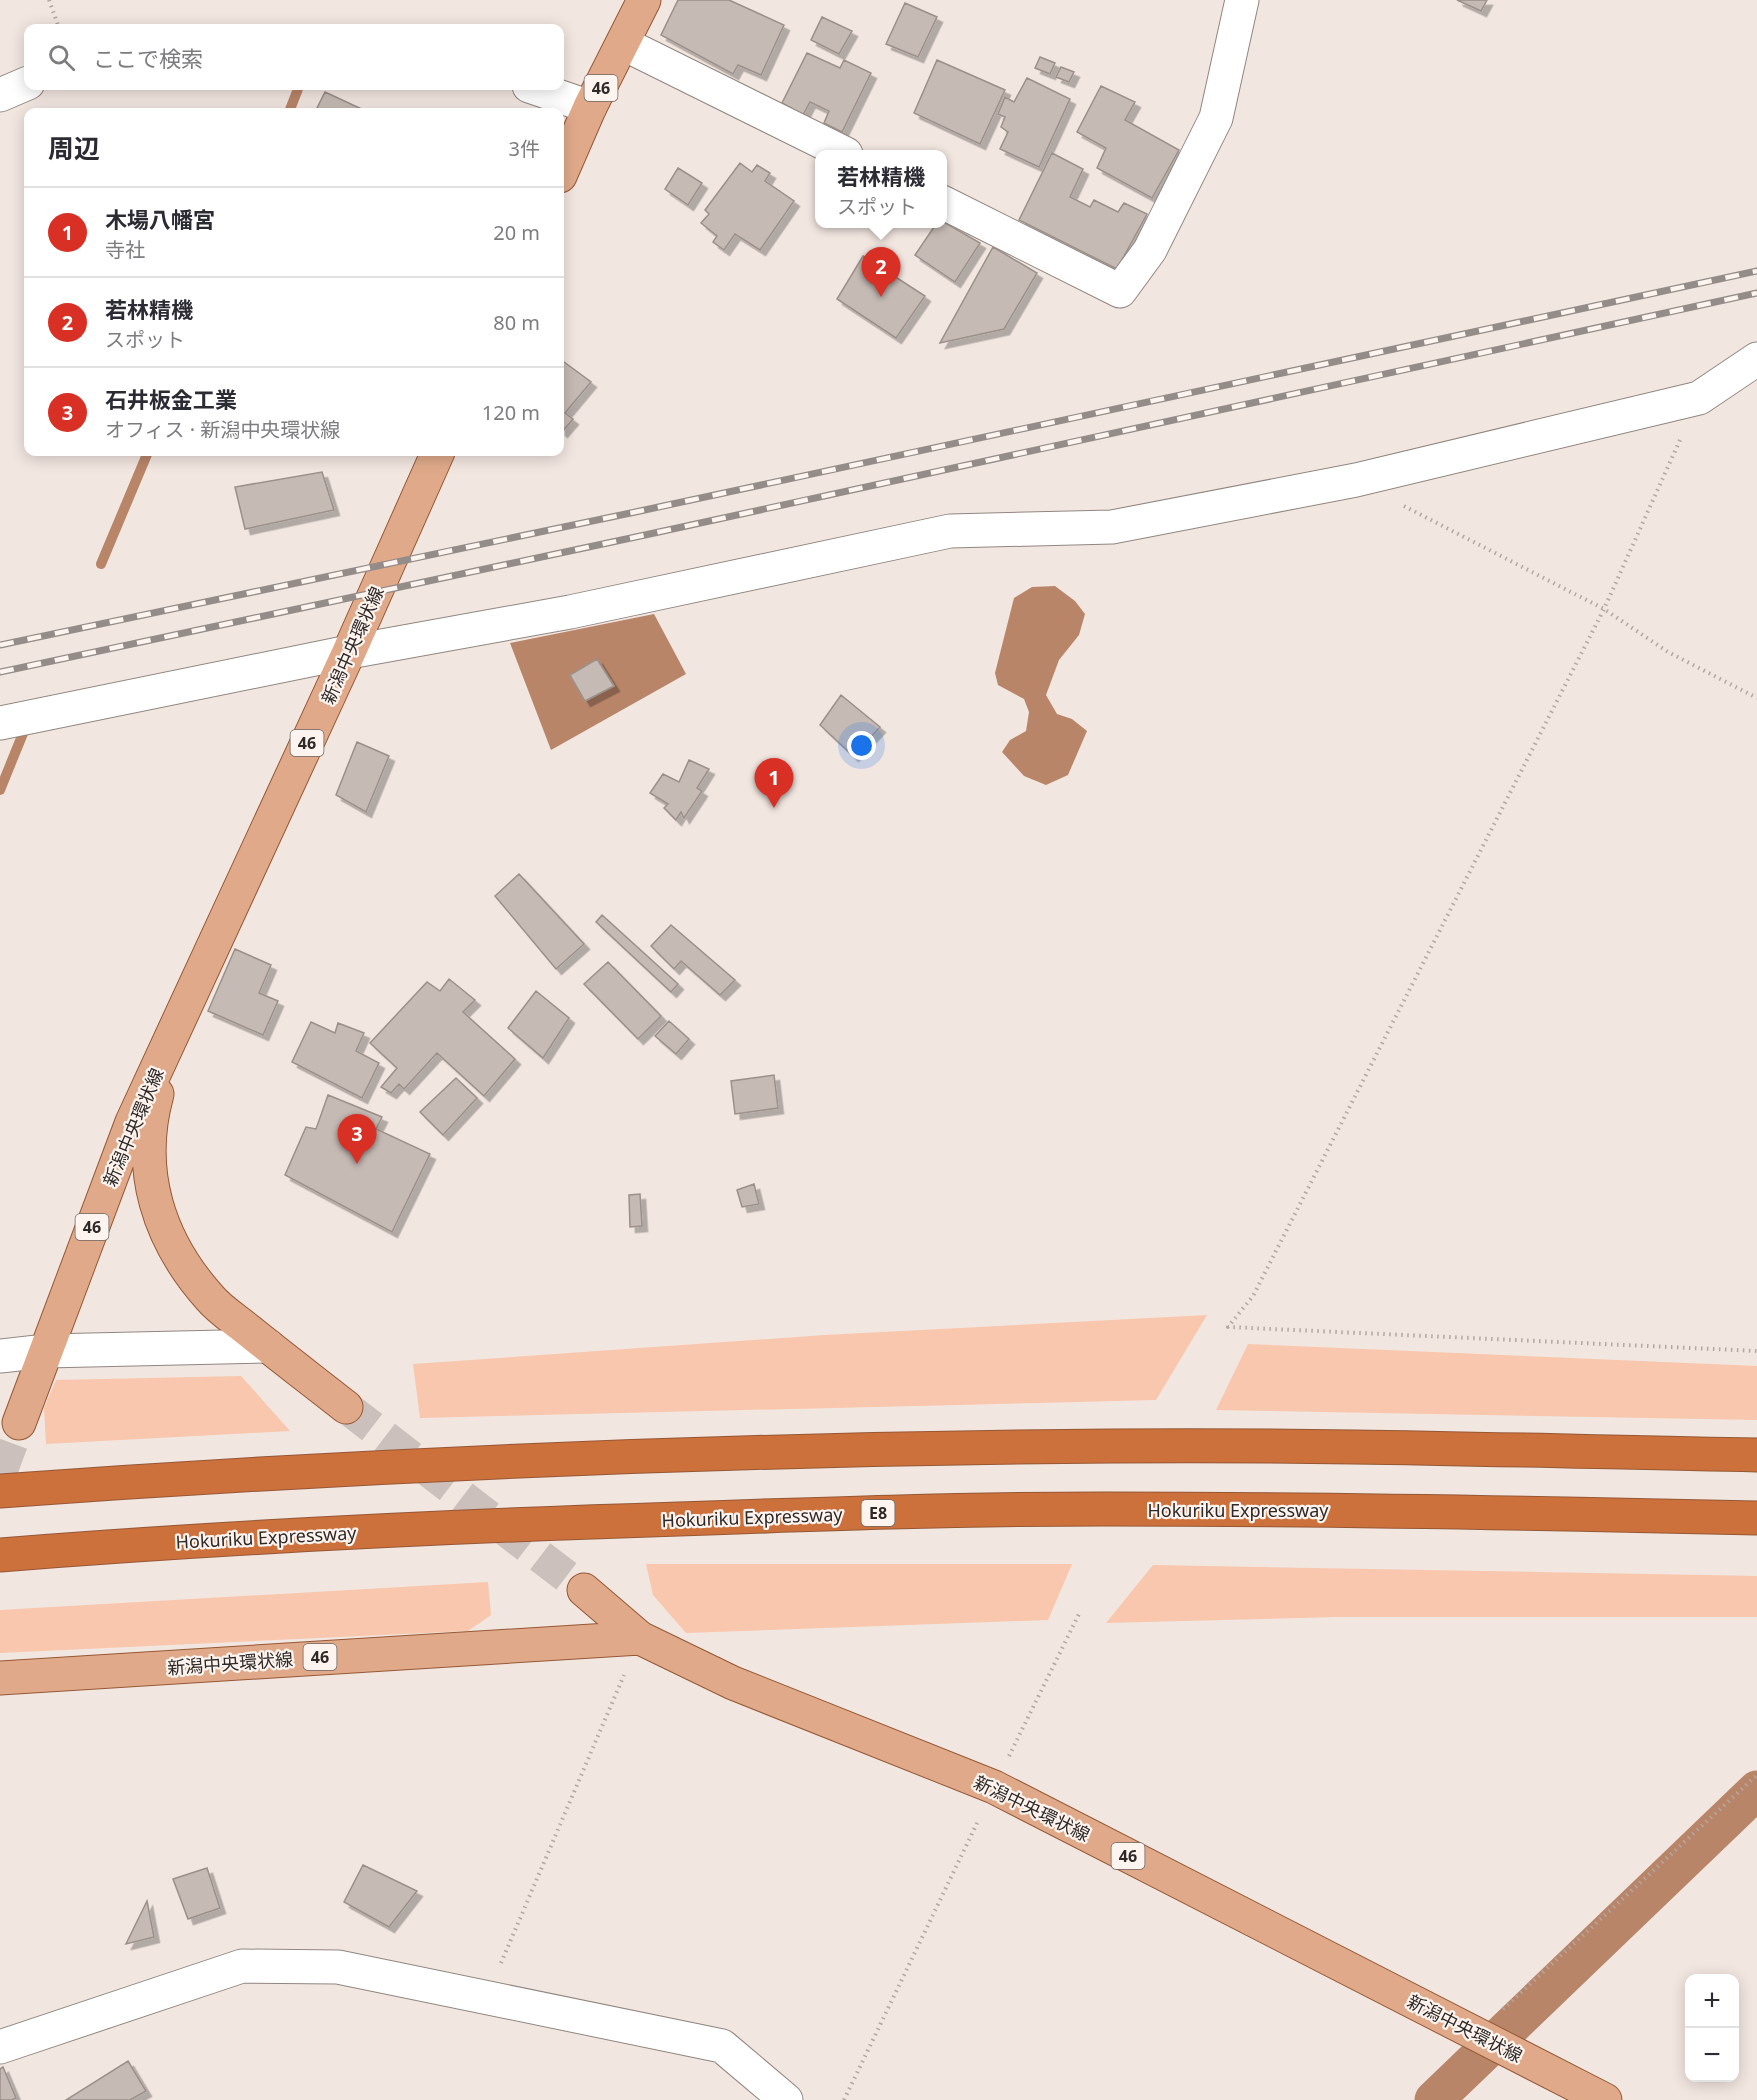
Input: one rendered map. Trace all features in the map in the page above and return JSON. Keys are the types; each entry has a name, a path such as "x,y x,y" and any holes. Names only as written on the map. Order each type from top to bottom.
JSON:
{"highway":[{"path":"0,1491 483,1463 794,1452 1114,1446 1442,1448 1757,1455"},
{"name":"Hokuriku Expressway","path":"0,1555 148,1543 479,1526 799,1515 1110,1509 1427,1511 1757,1518"}],"main road":[{"name":"46","path":"564,167 590,106 624,44 644,0"},
{"name":"新潟中央環状線","path":"19,1423 132,1122 350,652 436,456"},
{"name":"新潟中央環状線","path":"173,1034 152,1114 149,1171 159,1219 180,1260 211,1299 346,1407"},
{"name":"新潟中央環状線","path":"584,1590 639,1638 733,1683 994,1787 1605,2100"},
{"name":"新潟中央環状線","path":"0,1678 639,1638"}],"street":[{"path":"947,204 1120,291 1150,249 1216,118 1242,0"},
{"path":"624,44 838,150"},
{"path":"0,95 24,84"},
{"path":"541,90 590,106"},
{"path":"0,723 350,652 570,612 950,531 1113,527 1356,480 1699,398 1757,359"},
{"path":"0,1356 46,1351 268,1346"},
{"path":"0,2047 242,1966 338,1966 722,2046 786,2100"}],"path":[{"path":"49,0 58,24"},
{"path":"1699,398 1604,609 1253,1296 1228,1327 1757,1351"},
{"path":"1356,480 1604,609 1668,652 1757,698"},
{"path":"844,2100 1079,1614"},
{"path":"486,1997 639,1638"},
{"path":"1475,2034 1757,1775"}],"shaded area":[{"path":"1055,586 1075,601 1085,614 1079,635 1059,660 1046,695 1057,714 1072,719 1087,731 1068,775 1046,785 1024,776 1002,752 1010,740 1026,731 1029,712 1024,699 998,685 995,673 1014,598 1032,587"},
{"path":"654,614 686,674 551,750 510,643"},
{"path":"1207,1315 1156,1400 420,1418 413,1364 825,1335"},
{"path":"1248,1344 1757,1366 1757,1420 1216,1410"},
{"path":"241,1376 290,1431 46,1444 44,1408 56,1380"},
{"path":"646,1564 1072,1564 1048,1620 686,1633 653,1595"},
{"path":"1153,1565 1757,1576 1757,1617 1337,1617 1106,1623"},
{"path":"488,1582 491,1615 468,1631 0,1653 0,1610"}],"building":[{"path":"678,0 729,0 784,25 761,75 738,65 733,74 661,35"},
{"path":"1457,0 1487,0 1481,11"},
{"path":"905,3 937,17 918,57 886,44"},
{"path":"822,17 852,31 839,54 811,40"},
{"path":"807,53 840,68 844,60 871,73 842,132 824,123 829,111 810,102 803,115 782,103"},
{"path":"1040,57 1055,63 1050,74 1035,68"},
{"path":"937,60 1005,90 980,144 914,113"},
{"path":"1061,67 1074,72 1069,82 1056,77"},
{"path":"1027,78 1070,99 1039,167 1000,149 1008,132 1001,127 1005,117 998,114 1005,97 1014,102"},
{"path":"1101,86 1135,102 1125,120 1179,150 1152,198 1097,168 1106,148 1077,132"},
{"path":"325,92 359,108 317,108"},
{"path":"1052,153 1083,169 1070,197 1090,207 1094,200 1118,212 1124,203 1147,214 1117,269 1019,220"},
{"path":"740,163 752,172 757,165 770,173 765,181 794,201 760,250 735,234 724,250 713,242 717,236 701,223 709,214 705,210"},
{"path":"678,168 702,183 688,205 665,189"},
{"path":"947,224 980,243 955,282 915,255 933,228 947,228"},
{"path":"993,247 1037,273 1004,329 940,343"},
{"path":"863,256 925,296 896,338 837,299"},
{"path":"564,362 591,382 565,413 573,419 564,430"},
{"path":"322,472 334,510 245,529 235,487"},
{"path":"597,659 614,686 585,701 570,675"},
{"path":"841,695 880,727 853,756 820,725"},
{"path":"357,742 389,756 366,812 336,795"},
{"path":"689,760 709,769 697,788 702,791 684,818 681,812 676,820 664,808 668,804 650,793 663,774 679,782"},
{"path":"519,874 584,944 556,969 495,896"},
{"path":"602,915 678,984 671,992 596,922"},
{"path":"671,925 735,980 720,995 681,961 674,969 651,946"},
{"path":"235,949 271,965 259,993 278,1001 263,1035 208,1011"},
{"path":"608,962 661,1016 638,1039 584,984"},
{"path":"449,979 475,1000 463,1012 515,1059 484,1096 437,1053 404,1089 399,1084 391,1093 381,1087 397,1068 370,1043 427,982 440,991"},
{"path":"536,991 569,1018 543,1058 508,1028"},
{"path":"669,1021 689,1039 676,1054 655,1036"},
{"path":"311,1022 335,1033 338,1023 364,1033 356,1051 379,1063 362,1098 292,1062"},
{"path":"774,1075 778,1108 735,1114 731,1081"},
{"path":"456,1078 477,1098 443,1135 420,1112"},
{"path":"328,1095 382,1117 376,1129 430,1154 392,1232 285,1175 306,1127 316,1129"},
{"path":"754,1184 759,1204 742,1207 737,1190"},
{"path":"640,1194 642,1226 630,1227 629,1195"},
{"path":"363,1865 417,1891 389,1927 344,1902"},
{"path":"207,1868 220,1908 188,1919 173,1879"},
{"path":"147,1901 154,1937 126,1944"},
{"path":"128,2061 146,2091 130,2100 66,2100"},
{"path":"3,2067 16,2098 12,2100 0,2100 0,2069"}],"waterway":[{"path":"291,108 298,90"},
{"path":"101,564 146,456"},
{"path":"0,790 26,726"},
{"path":"1434,2100 1757,1790"}],"tunnel":[{"path":"346,1407 584,1590"},
{"path":"0,1474 19,1423"}],"railway":[{"path":"0,645 640,511 1757,271"},
{"path":"0,672 645,535 1757,293"}],"place":[{"name":"若林精機","path":"881,297"},
{"name":"木場八幡宮","path":"774,808"},
{"name":"石井板金工業","path":"357,1164"}]}
